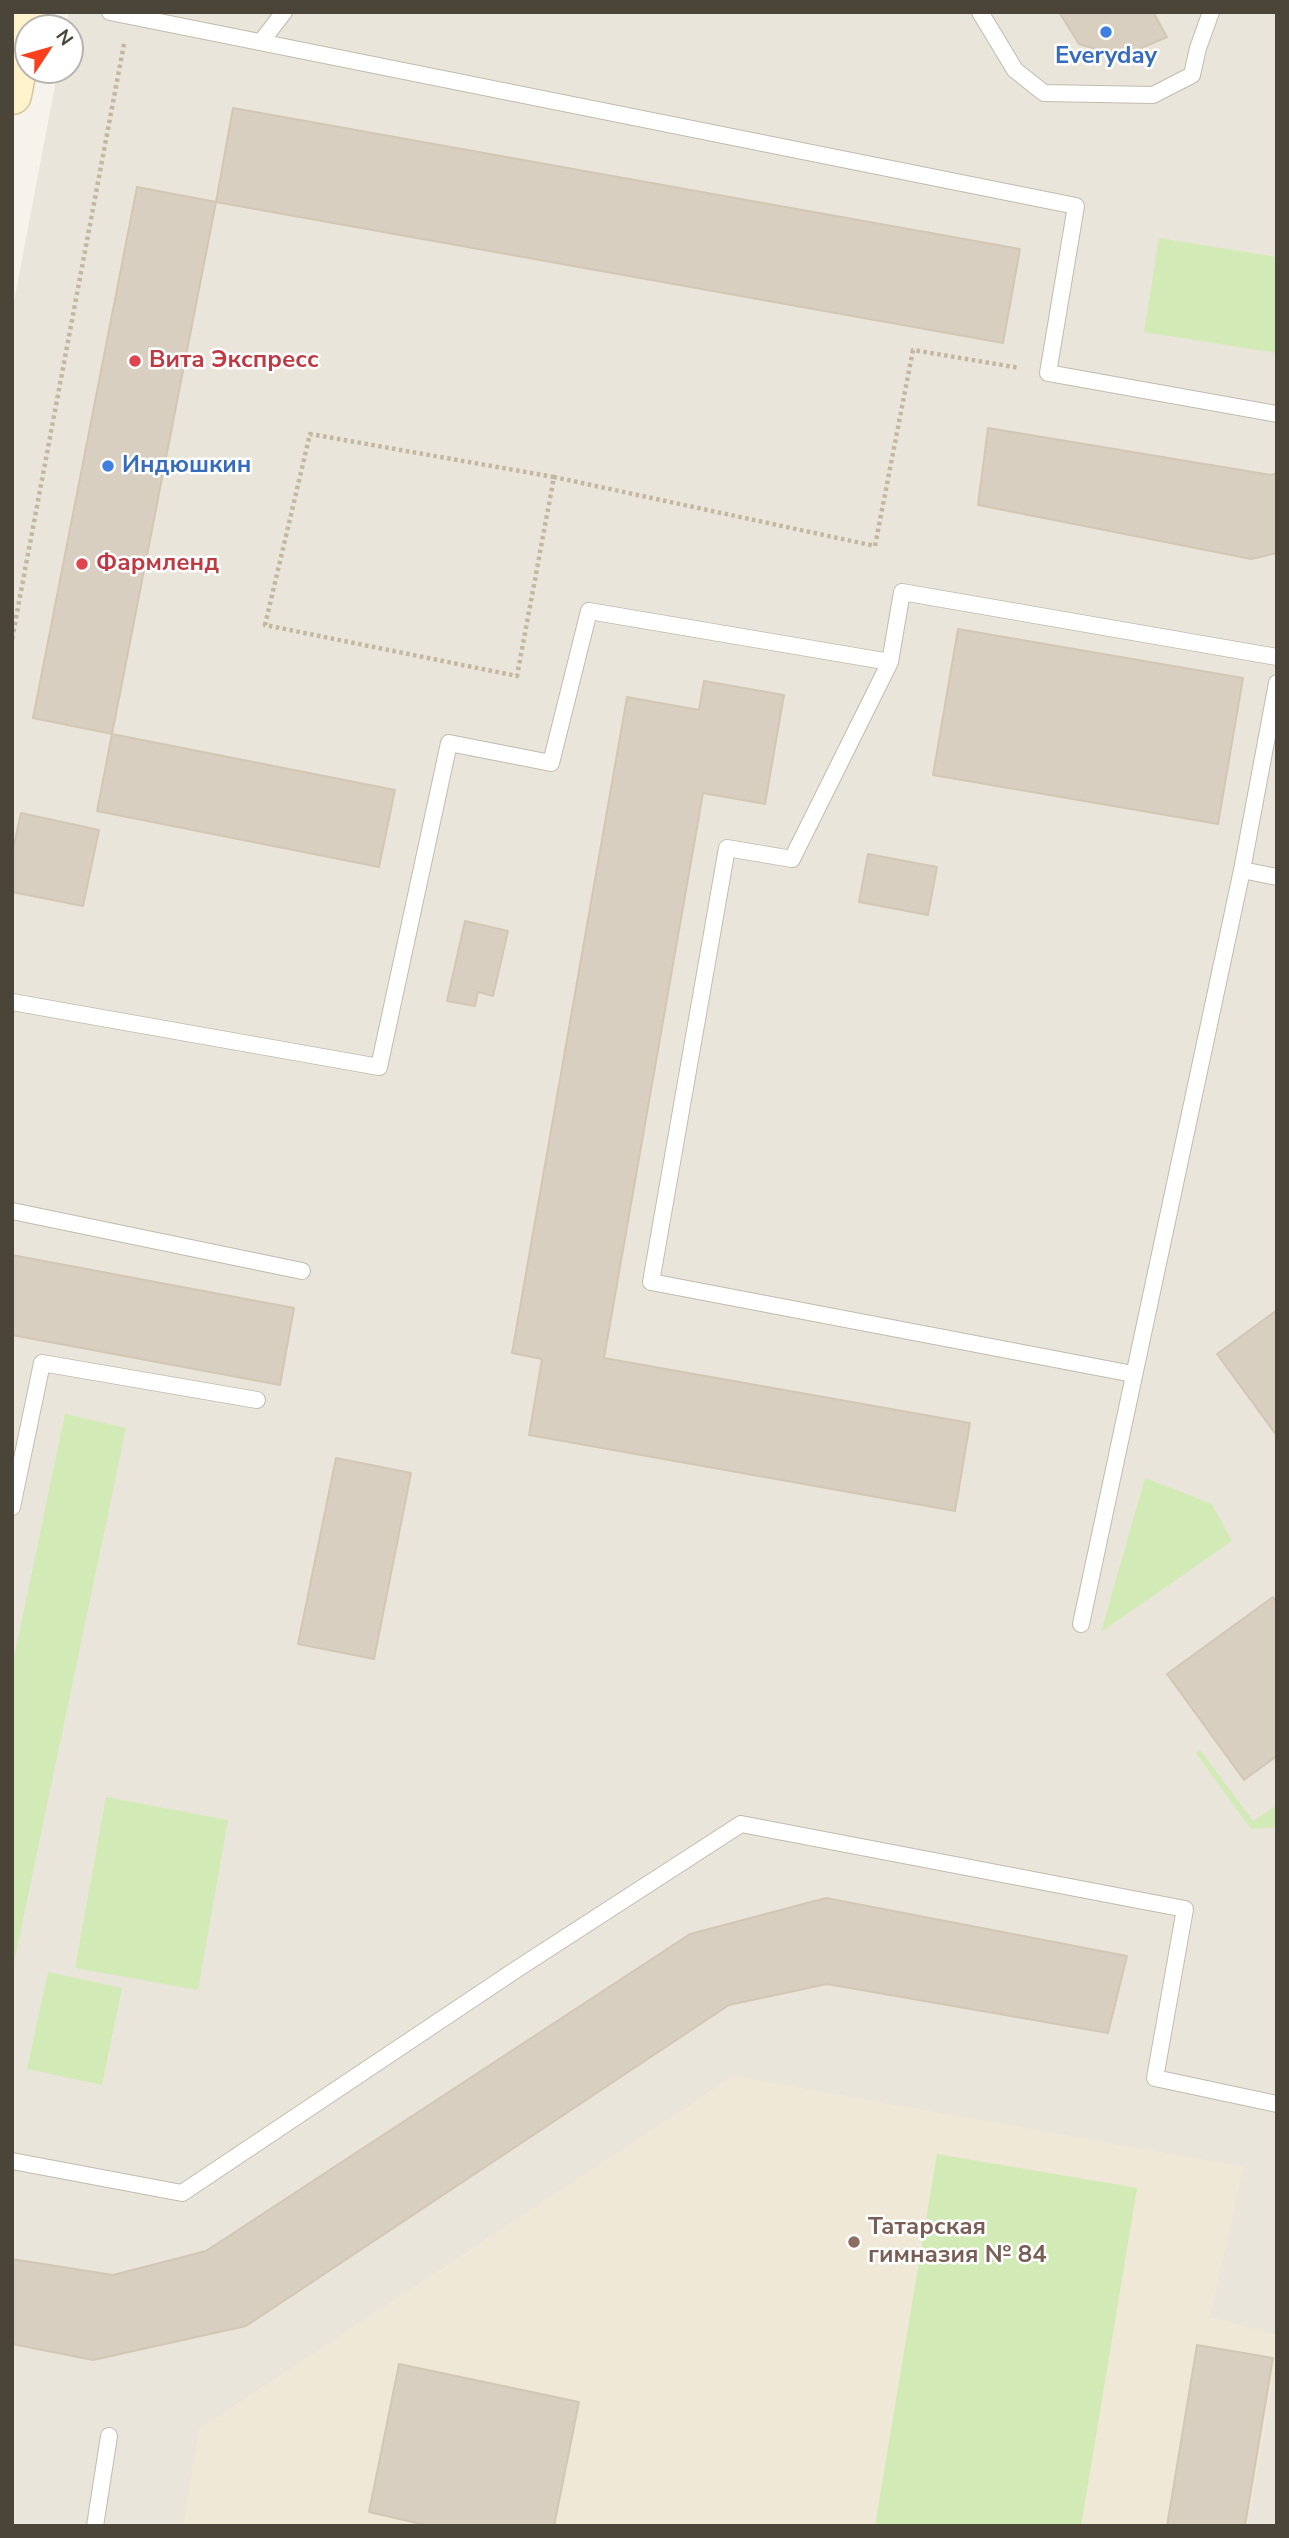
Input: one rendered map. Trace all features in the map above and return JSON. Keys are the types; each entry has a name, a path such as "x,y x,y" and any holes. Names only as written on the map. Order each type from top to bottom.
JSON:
{"main road":[{"path":"12,95 28,12"}],"lane":[{"path":"110,12 1076,206 1048,373 1277,414"},
{"path":"261,42 284,12"},
{"path":"980,12 1015,70 1044,93 1153,95 1192,75 1211,12"},
{"path":"1133,1374 651,1282 727,849 792,859 890,662 902,592 1277,657"},
{"path":"12,1002 379,1067 449,743 551,763 589,611 890,662"},
{"path":"1081,1624 1242,870 1277,683"},
{"path":"1242,870 1277,877"},
{"path":"12,1212 302,1271"},
{"path":"12,1507 42,1363 257,1401"},
{"path":"12,2161 182,2193 517,1969 741,1824 1185,1909 1155,2078 1277,2104"},
{"path":"95,2526 108,2436"}],"path":[{"path":"12,639 130,15"},
{"path":"554,477 517,676 265,625 310,434 554,477 876,547 913,350 1048,373"}],"shaded area":[{"path":"1277,12 1277,2526 12,2526 12,312 55,84 84,84 84,14 69,14"},
{"name":"Татарская гимназия № 84","path":"733,2076 1244,2167 1210,2317 1277,2335 1277,2360 1248,2526 183,2526 199,2429"}],"green space":[{"path":"1159,238 1277,257 1277,353 1144,332"},
{"path":"65,1414 126,1428 12,1972 12,1667"},
{"path":"1145,1478 1212,1504 1232,1541 1101,1632"},
{"path":"1200,1750 1253,1821 1277,1805 1277,1827 1251,1829 1196,1753"},
{"path":"106,1797 228,1820 198,1990 75,1968"},
{"path":"48,1972 122,1988 102,2085 27,2069"},
{"path":"937,2154 1137,2188 1081,2526 875,2526"}],"building":[{"path":"1059,12 1153,12 1167,37 1120,57 1079,44"},
{"path":"233,108 1020,249 1003,343 216,202"},
{"path":"137,187 216,202 112,734 33,718"},
{"path":"988,428 1271,475 1277,473 1277,553 1251,559 978,505"},
{"path":"958,629 1243,678 1218,824 933,775"},
{"path":"704,681 784,695 765,804 703,793 604,1358 970,1423 955,1511 529,1435 542,1359 512,1353 627,697 699,710"},
{"path":"112,734 395,790 379,867 97,811"},
{"path":"21,813 99,830 83,906 12,892 12,854"},
{"path":"868,854 937,867 928,915 859,902"},
{"path":"465,921 508,931 493,996 478,992 475,1006 447,1001"},
{"path":"12,1255 294,1308 280,1385 12,1335"},
{"path":"1277,1310 1277,1436 1217,1354"},
{"path":"336,1458 411,1473 374,1659 298,1644"},
{"path":"1273,1597 1277,1603 1277,1756 1244,1780 1167,1674"},
{"path":"826,1898 1127,1956 1108,2033 827,1984 729,2005 246,2326 93,2360 12,2344 12,2259 113,2275 206,2251 690,1934"},
{"path":"1197,2345 1273,2358 1245,2526 1167,2526"},
{"path":"399,2364 579,2402 554,2526 430,2526 369,2512"}],"place":[{"name":"Everyday","path":"1106,32"},
{"name":"Вита Экспресс","path":"135,361"},
{"name":"Индюшкин","path":"108,466"},
{"name":"Фармленд","path":"82,564"},
{"name":"Татарская гимназия № 84","path":"854,2242"}]}
